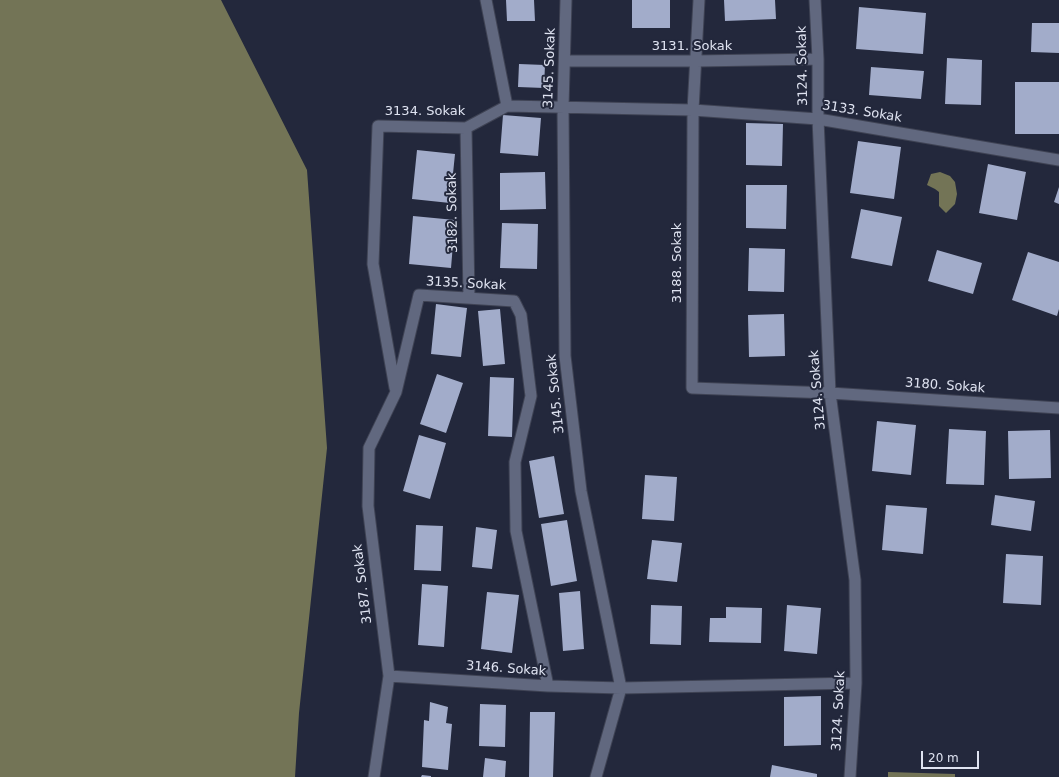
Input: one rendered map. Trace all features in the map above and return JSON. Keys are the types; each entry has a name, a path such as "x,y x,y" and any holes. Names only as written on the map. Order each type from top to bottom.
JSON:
{"street":[{"path":"486,0 507,106"},
{"name":"3145. Sokak","path":"566,0 563,107 566,356 581,491 621,688 596,777"},
{"name":"3188. Sokak","path":"699,0 693,110 692,388 830,393"},
{"name":"3124. Sokak","path":"815,0 818,59 818,119 830,393 855,580 856,683 850,777"},
{"name":"3131. Sokak","path":"565,61 818,59"},
{"name":"3134. Sokak","path":"396,392 373,264 378,126 466,128 507,106 563,107"},
{"name":"3133. Sokak","path":"563,107 693,110 818,119 1059,160"},
{"name":"3182. Sokak","path":"466,128 469,298"},
{"name":"3135. Sokak","path":"396,392 419,295 514,301 521,315 531,396 516,462 516,531 548,686"},
{"name":"3187. Sokak","path":"374,777 389,676 368,506 369,448 396,392"},
{"name":"3180. Sokak","path":"830,393 1059,408"},
{"name":"3146. Sokak","path":"389,676 548,686 621,688 856,683"}],"shaded area":[{"path":"0,0 221,0 307,170 327,448 299,713 295,777 0,777"},
{"path":"940,172 950,176 955,182 957,194 955,204 946,213 939,206 939,192 927,185 931,174"},
{"path":"888,772 955,774 955,777 888,777"}],"building":[{"path":"506,0 534,0 535,21 507,21"},
{"path":"632,0 670,0 670,28 632,28"},
{"path":"724,0 775,0 776,19 725,21"},
{"path":"859,7 926,13 923,54 856,49"},
{"path":"1032,23 1059,23 1059,53 1031,52"},
{"path":"947,58 982,60 981,105 945,104"},
{"path":"519,64 545,65 544,88 518,87"},
{"path":"871,67 924,71 921,99 869,95"},
{"path":"1015,82 1059,82 1059,134 1015,134"},
{"path":"503,115 541,118 538,156 500,153"},
{"path":"746,123 783,124 782,166 746,165"},
{"path":"858,141 901,147 894,199 850,193"},
{"path":"417,150 455,154 450,203 412,199"},
{"path":"988,164 1026,172 1017,220 979,213"},
{"path":"545,172 546,209 500,210 500,173"},
{"path":"746,185 787,185 786,229 746,228"},
{"path":"1059,187 1059,204 1054,202"},
{"path":"861,209 902,217 892,266 851,258"},
{"path":"413,216 455,220 451,268 409,264"},
{"path":"502,223 538,224 537,269 500,268"},
{"path":"749,248 785,249 784,292 748,291"},
{"path":"937,250 982,263 973,294 928,281"},
{"path":"1028,252 1059,262 1059,309 1057,316 1012,300"},
{"path":"436,304 467,308 461,357 431,354"},
{"path":"500,309 505,364 483,366 478,311"},
{"path":"784,314 785,356 749,357 748,315"},
{"path":"437,374 463,383 446,433 420,424"},
{"path":"490,377 514,378 512,437 488,436"},
{"path":"877,421 916,425 911,475 872,471"},
{"path":"949,429 986,431 984,485 946,484"},
{"path":"1050,430 1051,478 1009,479 1008,431"},
{"path":"419,435 446,443 430,499 403,491"},
{"path":"554,456 564,514 539,518 529,461"},
{"path":"645,475 677,477 674,521 642,519"},
{"path":"995,495 1035,501 1031,531 991,525"},
{"path":"886,505 927,508 923,554 882,550"},
{"path":"567,520 577,581 551,586 541,524"},
{"path":"416,525 443,526 441,571 414,570"},
{"path":"476,527 497,530 492,569 472,567"},
{"path":"652,540 682,543 677,582 647,579"},
{"path":"1006,554 1043,556 1041,605 1003,603"},
{"path":"422,584 448,586 444,647 418,645"},
{"path":"580,591 584,649 563,651 559,593"},
{"path":"487,592 519,595 512,653 481,649"},
{"path":"651,605 682,606 681,645 650,644"},
{"path":"787,605 821,608 817,654 784,651"},
{"path":"726,607 762,608 761,643 709,642 710,618 726,618"},
{"path":"821,696 821,745 784,746 784,697"},
{"path":"430,702 448,707 446,723 452,724 448,770 422,767 424,720 429,721"},
{"path":"480,704 506,705 505,747 479,746"},
{"path":"530,712 555,712 553,777 529,777"},
{"path":"485,758 506,761 505,777 483,777"},
{"path":"772,765 817,774 817,777 770,777"},
{"path":"422,775 431,776 431,777 421,777"}]}
